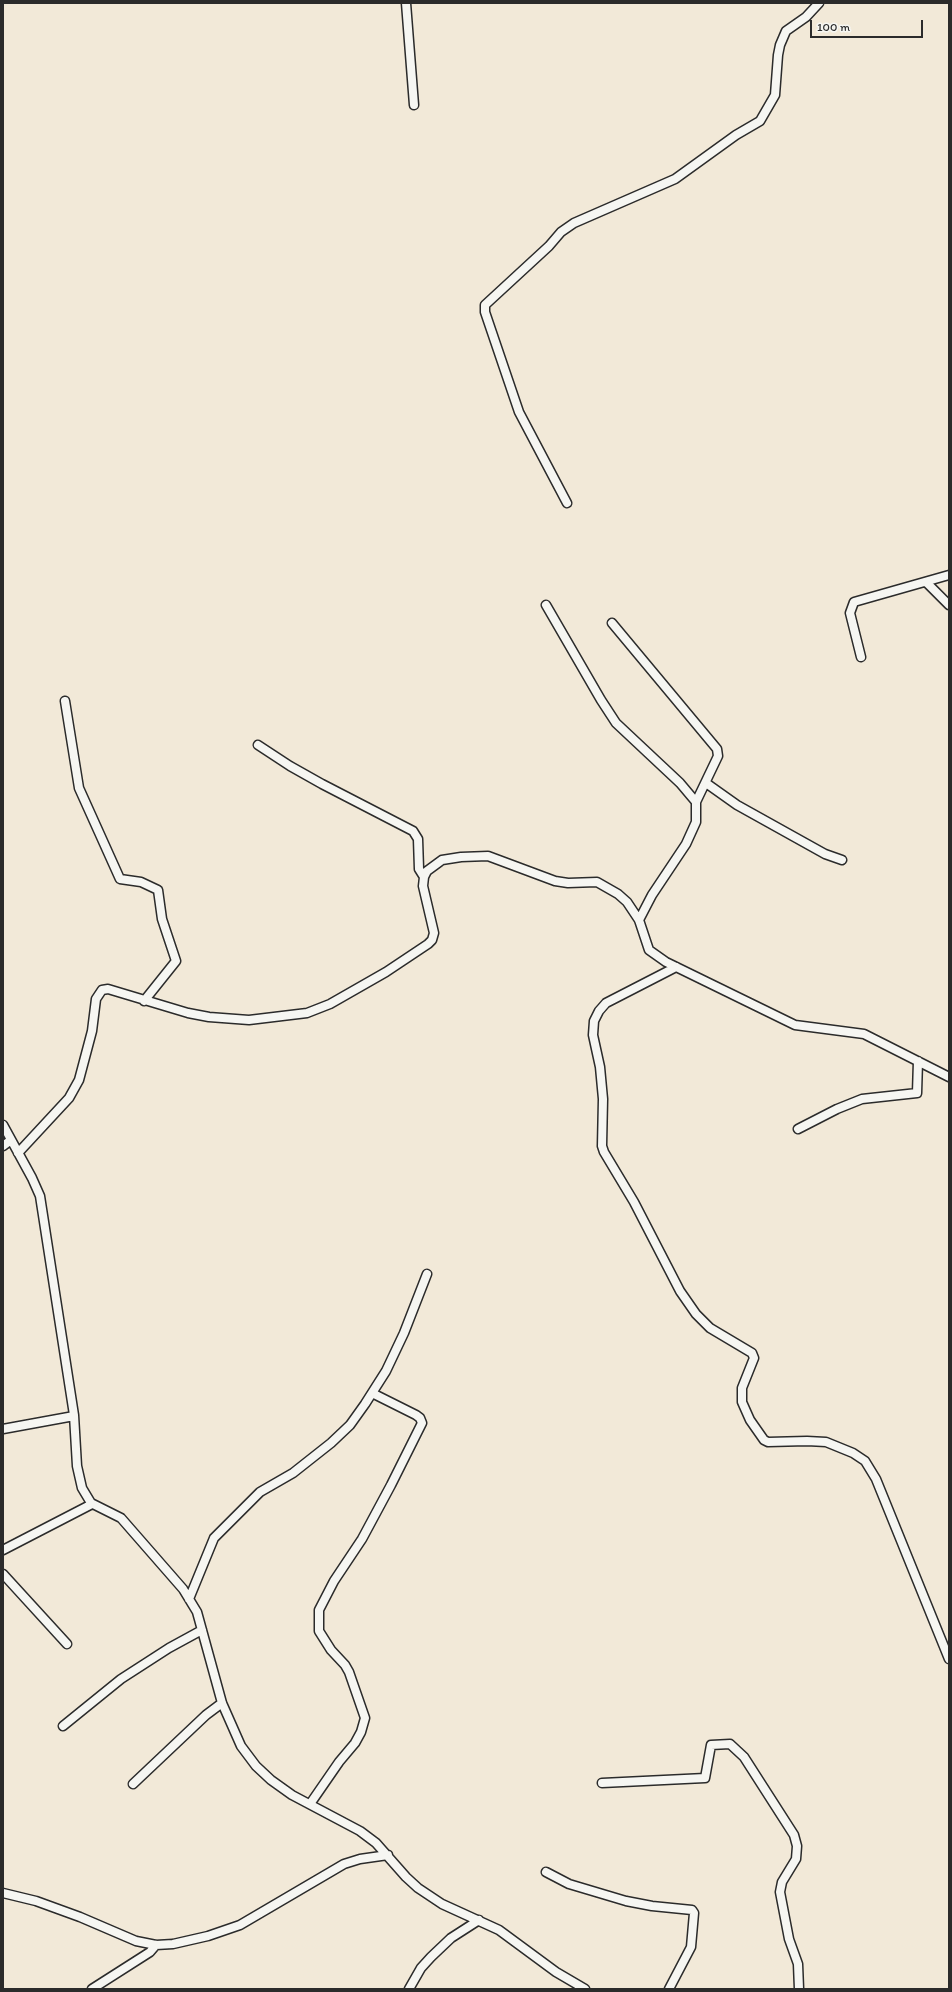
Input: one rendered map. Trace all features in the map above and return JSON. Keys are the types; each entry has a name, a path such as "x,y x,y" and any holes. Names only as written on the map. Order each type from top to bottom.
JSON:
{"street":[{"path":"406,3 414,105"},
{"path":"568,503 519,412 485,312 485,305 549,246 561,232 574,223 675,179 736,135 760,121 775,95 778,55 780,45 786,31 806,17 819,3"},
{"path":"861,657 850,613 854,602 949,575"},
{"path":"926,582 949,605"},
{"path":"546,605 597,694 616,723 680,783 696,802"},
{"path":"612,623 717,749 718,756 696,802 696,822 686,844 652,895 639,920"},
{"path":"64,701 80,788 120,879 141,882 158,890 162,919 176,961 144,1001"},
{"path":"258,745 290,766 322,784 413,831 418,839 419,869 424,877"},
{"path":"706,783 737,805 825,854 842,860"},
{"path":"18,1153 69,1098 79,1080 92,1031 96,999 98,993 102,990 108,990 195,1015 249,1020 307,1013 330,1004 386,972 432,940 434,933 423,886 424,877 427,870 442,860 488,856 555,881 568,883 597,882 618,894 627,902 639,920 649,950 666,962 795,1026 864,1034 949,1077"},
{"path":"676,967 606,1003 599,1010 594,1022 593,1035 601,1075 603,1099 602,1146 604,1152 634,1202 680,1291 696,1314 710,1328 752,1353 754,1358 742,1388 742,1402 750,1420 764,1440 768,1442 826,1442 853,1453 865,1461 876,1479 949,1659"},
{"path":"798,1129 837,1109 862,1099 917,1094 918,1062"},
{"path":"3,1126 40,1196 74,1416 77,1466 82,1488 92,1504 121,1518 183,1589 197,1612 222,1703 241,1746 256,1766 271,1780 310,1804 360,1831 376,1843 406,1877 418,1888 442,1904 499,1930 556,1972 585,1989"},
{"path":"3,1146 11,1140"},
{"path":"189,1599 214,1538 260,1492 293,1473 331,1443 350,1425 386,1371 404,1333 427,1274"},
{"path":"310,1804 339,1762 355,1743 361,1732 365,1718 347,1668 331,1650 319,1631 319,1610 334,1581 362,1539 422,1423 420,1418 416,1415 372,1393"},
{"path":"3,1429 74,1416"},
{"path":"3,1550 92,1504"},
{"path":"3,1574 67,1644"},
{"path":"63,1726 121,1679 169,1648 202,1630"},
{"path":"134,1784 206,1715 222,1703"},
{"path":"602,1783 705,1778 711,1745 730,1744 744,1757 794,1835 797,1846 796,1859 782,1882 780,1892 789,1939 798,1964 799,1989"},
{"path":"3,1893 36,1902 80,1917 136,1941 156,1945 173,1944 208,1936 240,1925 344,1864 360,1859 388,1855"},
{"path":"546,1872 575,1886 626,1901 652,1906 692,1910 691,1947 669,1989"},
{"path":"409,1989 421,1968 430,1957 451,1938 479,1920"},
{"path":"92,1989 150,1952 156,1945"}]}
